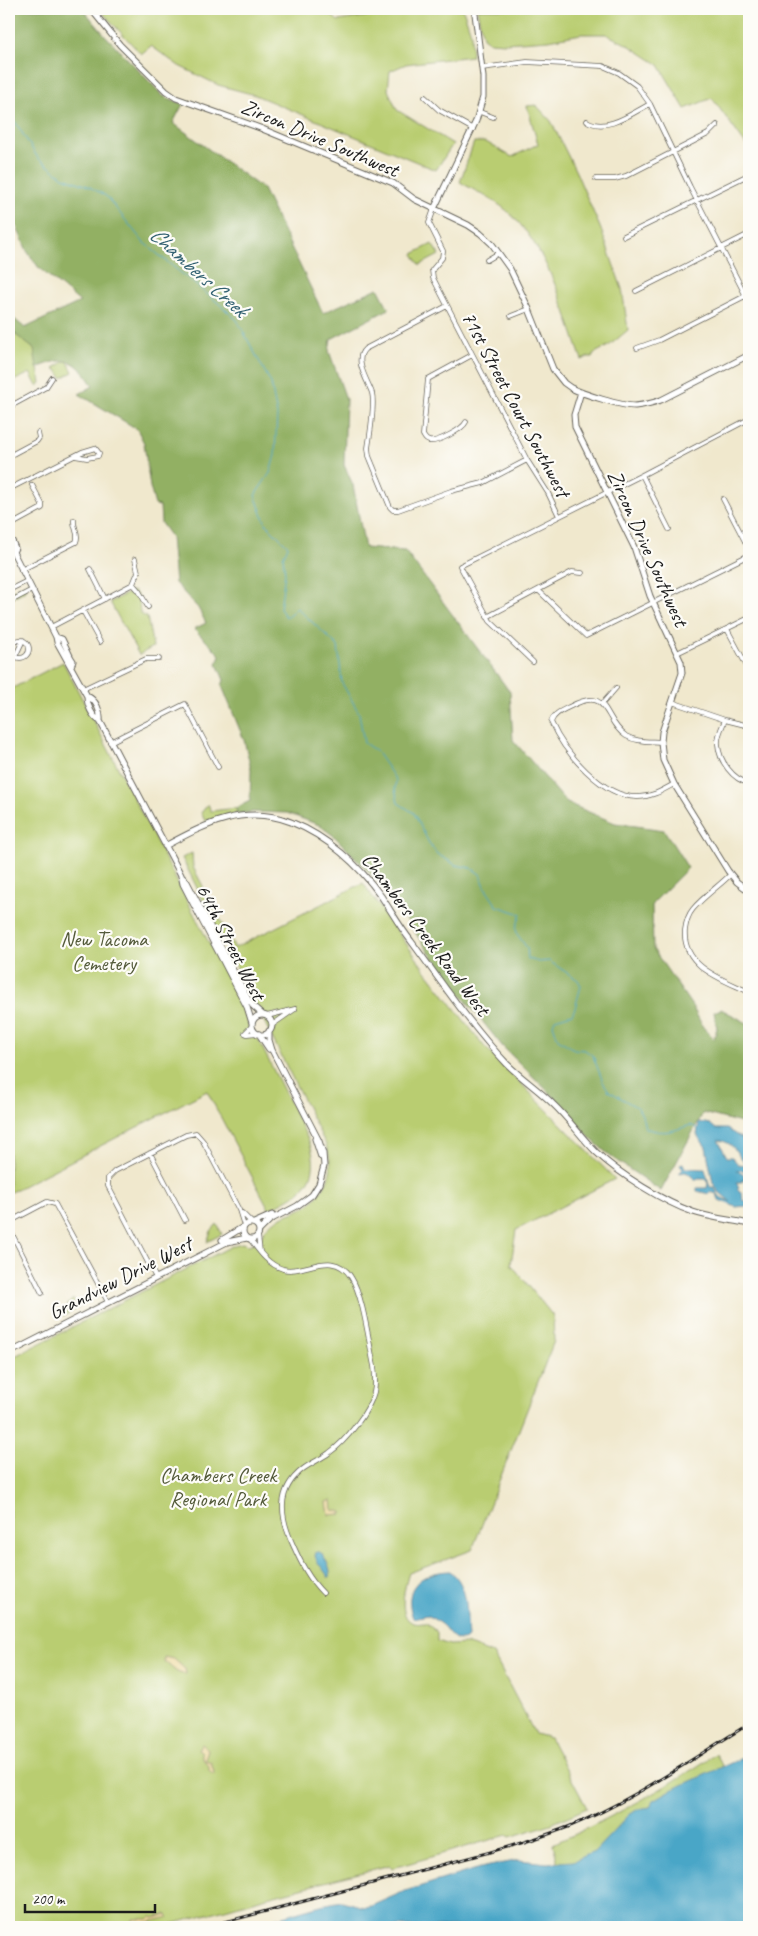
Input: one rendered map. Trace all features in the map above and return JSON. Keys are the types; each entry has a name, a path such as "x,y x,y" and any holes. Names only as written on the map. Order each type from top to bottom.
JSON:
{"street":[{"name":"Zircon Drive Southwest","path":"91,9 120,45 166,91 176,98 260,128 393,183 414,199 468,225 480,233 499,252 518,284 553,369 564,383 581,392 574,415 574,428 634,547 653,604 681,662 682,673 661,742 663,760 674,784 730,875 749,890"},
{"path":"434,209 473,129 480,112 483,97 482,68 473,9"},
{"path":"482,68 527,62 603,66 614,70 628,79 642,92 650,104 697,200 748,295 749,302"},
{"path":"425,97 439,110 473,129"},
{"path":"587,121 595,125 608,124 650,104"},
{"path":"480,112 493,117"},
{"path":"596,179 622,178 708,134 717,125"},
{"path":"624,236 749,176"},
{"name":"71st Street Court Southwest","path":"434,209 430,224 441,245 443,255 433,268 432,275 527,460 548,493 559,516"},
{"path":"636,291 749,234"},
{"path":"487,260 499,252"},
{"path":"637,348 659,340 748,295"},
{"path":"447,306 365,349 360,355 360,362 373,396 369,456 390,507 395,510 451,491 483,483 527,460"},
{"path":"511,316 529,308"},
{"path":"466,422 460,430 433,441 424,438 422,432 428,379 472,355"},
{"path":"581,392 634,406 652,403 749,355"},
{"path":"9,407 46,387 52,378"},
{"path":"533,662 494,626 460,566 749,419"},
{"path":"9,456 37,441 39,438 38,433"},
{"path":"9,490 82,452 91,448 95,448 99,453 94,458 75,456"},
{"path":"642,475 669,529"},
{"path":"9,526 42,508 42,504 32,486"},
{"path":"723,499 749,550"},
{"path":"21,570 76,542 78,537 74,520"},
{"path":"9,540 12,541 15,548 13,552"},
{"path":"9,546 56,637 66,661 71,666 87,696 87,702 95,718 100,721 165,846"},
{"path":"538,590 586,636 749,555"},
{"path":"51,627 133,584 138,572 136,559"},
{"path":"90,569 106,599"},
{"path":"487,616 572,572 582,573"},
{"path":"9,590 27,581"},
{"path":"133,584 148,607"},
{"path":"9,602 32,590"},
{"path":"83,610 100,642"},
{"path":"678,653 749,618"},
{"path":"727,629 749,670"},
{"path":"17,640 23,640 28,644 28,653 21,658 15,657 11,653 12,644 17,640"},
{"path":"9,661 15,657 23,640"},
{"path":"83,689 146,659 159,659"},
{"path":"602,704 616,688"},
{"path":"661,742 637,740 625,735 602,704 596,700 584,700 558,713 551,722 583,770 621,794 638,798 646,797 674,784"},
{"path":"672,702 749,726"},
{"path":"110,742 185,704 218,767"},
{"path":"725,720 718,738 721,754 735,778 749,783"},
{"name":"Chambers Creek Road West","path":"165,846 214,822 253,815 276,817 319,836 349,860 370,882 410,940 492,1047 509,1066 538,1089 563,1114 597,1153 626,1176 674,1204 704,1215 749,1224"},
{"name":"64th Street West","path":"165,846 249,1012 252,1025"},
{"name":"64th Street West","path":"180,875 187,882 252,1006 265,1016"},
{"path":"730,875 698,903 690,914 686,925 686,944 693,959 702,968 749,992"},
{"path":"258,1233 270,1220 297,1206 312,1195 319,1184 324,1160 322,1147 272,1050 269,1040 269,1031 272,1025 295,1009 256,1017 245,1033 266,1034 269,1031"},
{"path":"265,1016 272,1025"},
{"path":"252,1025 258,1033"},
{"name":"64th Street West","path":"258,1033 265,1042 314,1138 320,1154 322,1172"},
{"path":"155,1277 110,1190 108,1178 115,1171 150,1153 186,1135 196,1133 203,1141 239,1210 244,1227 243,1234 267,1260 284,1270 294,1270 326,1263 348,1273 356,1286 376,1376 374,1392 368,1407 337,1447 302,1470 290,1481 283,1499 282,1516 286,1530 307,1573 323,1593"},
{"path":"150,1153 185,1220"},
{"path":"252,1223 304,1198 313,1188 322,1172"},
{"path":"9,1222 47,1202 52,1203 58,1209 107,1301"},
{"path":"239,1210 252,1223 258,1233 260,1252"},
{"name":"Grandview Drive West","path":"155,1277 232,1236 252,1223"},
{"path":"9,1228 42,1293"},
{"name":"Grandview Drive West","path":"10,1348 227,1242 248,1239 258,1233"}],"green space":[{"path":"9,9 83,9 163,96 183,104 173,123 263,189 323,313 378,288 389,309 331,339 329,351 346,399 344,465 353,485 365,548 405,551 510,692 513,740 567,803 615,823 664,830 688,868 652,904 653,949 692,1006 703,1027 714,1039 717,1028 714,1012 721,1009 749,1024 749,1125 703,1113 661,1191 610,1156 590,1138 561,1104 503,1047 445,975 382,885 334,836 319,825 287,813 253,812 237,814 236,808 250,801 251,769 244,740 222,686 224,680 217,664 220,655 194,629 206,623 198,608 175,583 171,537 161,523 160,506 155,505 150,487 144,443 137,429 79,394 93,386 76,365 64,361 37,368 34,349 16,335 9,322 13,318 25,328 80,302 39,268 27,251 9,208"},
{"path":"99,9 324,9 338,21 412,9 463,9 471,33 472,56 406,64 390,71 388,90 397,110 453,144 436,170 255,95 218,85 179,66 151,46 141,54"},
{"path":"477,9 749,9 749,149 712,98 685,109 659,65 630,46 606,34 581,34 549,40 505,43 490,42 483,37"},
{"path":"536,105 551,121 576,172 602,232 622,289 628,330 610,345 593,354 593,357 582,360 553,280 533,242 521,225 506,210 460,182 474,142 486,142 512,157 538,144 527,106"},
{"path":"432,244 439,255 420,265 413,254"},
{"path":"15,333 34,349 41,383 37,386 30,373 9,383 9,336"},
{"path":"67,360 73,372 62,378 54,368"},
{"path":"24,585 26,588 23,592 9,599 9,592"},
{"path":"132,591 139,598 141,614 147,617 153,647 139,655 110,602"},
{"name":"New Tacoma Cemetery","path":"63,662 245,1012 248,1024 259,1041 309,1141 313,1155 313,1166 307,1184 291,1198 269,1209 207,1091 9,1193 9,690"},
{"path":"208,804 211,811 236,808 237,814 205,821 201,813"},
{"name":"Chambers Creek Regional Park","path":"192,853 193,867 235,948 363,883 425,970 484,1046 615,1179 516,1230 511,1264 553,1316 554,1341 472,1550 409,1573 403,1601 403,1608 408,1620 415,1623 426,1623 437,1632 437,1641 450,1645 466,1644 493,1654 535,1734 550,1738 587,1808 551,1824 510,1837 507,1835 393,1868 390,1865 162,1927 9,1927 9,1359 234,1245 242,1243 248,1245 260,1241 266,1228 272,1223 305,1207 314,1200 324,1187 330,1172 326,1145 182,858"},
{"path":"217,1224 222,1234 207,1242 211,1231"},
{"path":"73,1299 78,1308 63,1316 69,1303"},
{"path":"716,1754 734,1788 564,1887 553,1844 636,1803"}],"sand":[{"path":"332,1500 333,1510 342,1512 342,1514 329,1515 327,1502"},
{"path":"164,1657 174,1659 185,1669 186,1674 176,1671 164,1662"},
{"path":"202,1744 208,1749 205,1760 211,1762 213,1775 209,1770 209,1766 202,1758 202,1753 198,1750"},
{"path":"166,1914 169,1917 133,1926 133,1919 155,1918"}],"water":[{"path":"699,1122 710,1124 716,1129 727,1129 749,1143 749,1171 736,1170 744,1175 746,1182 742,1179 742,1182 736,1182 739,1188 737,1189 742,1194 743,1200 749,1202 749,1209 747,1206 736,1207 719,1200 717,1194 697,1191 697,1188 707,1188 708,1182 706,1179 695,1179 686,1172 679,1173 683,1169 680,1164 683,1163 685,1168 705,1169 710,1187 714,1187 720,1197 731,1202 719,1192 713,1183 706,1147 697,1135","holes":["718,1140 729,1144 747,1165 738,1164 732,1157 727,1157"]},
{"path":"316,1552 320,1552 326,1560 330,1577 328,1577 318,1562 315,1556"},
{"path":"450,1571 461,1585 466,1601 468,1637 461,1640 452,1636 441,1624 428,1615 413,1618 410,1607 412,1590 422,1578 439,1572"},
{"path":"749,1752 749,1927 245,1927 321,1905 342,1901 364,1907 371,1906 405,1891 480,1868 519,1860 547,1863 573,1861 594,1852 629,1815 638,1809 650,1807 654,1800 671,1790 742,1758"}],"waterway":[{"name":"Chambers Creek","path":"9,112 38,158 63,177 88,186 106,196 144,243 237,320 271,383 277,415 275,455 270,473 255,495 266,524 288,546 283,557 285,573 280,609 286,617 297,608 338,646 342,683 359,713 364,743 376,751 396,780 395,789 398,803 414,813 429,843 437,854 456,865 471,868 480,874 487,891 497,906 521,914 516,928 517,934 527,948 528,959 539,962 549,961 578,980 581,986 572,1014 555,1019 553,1024 558,1039 574,1049 585,1050 593,1056 603,1082 609,1091 638,1108 645,1128 664,1132 691,1125 698,1129"}],"railway":[{"path":"206,1927 496,1850 568,1827 638,1793 749,1724"}]}
